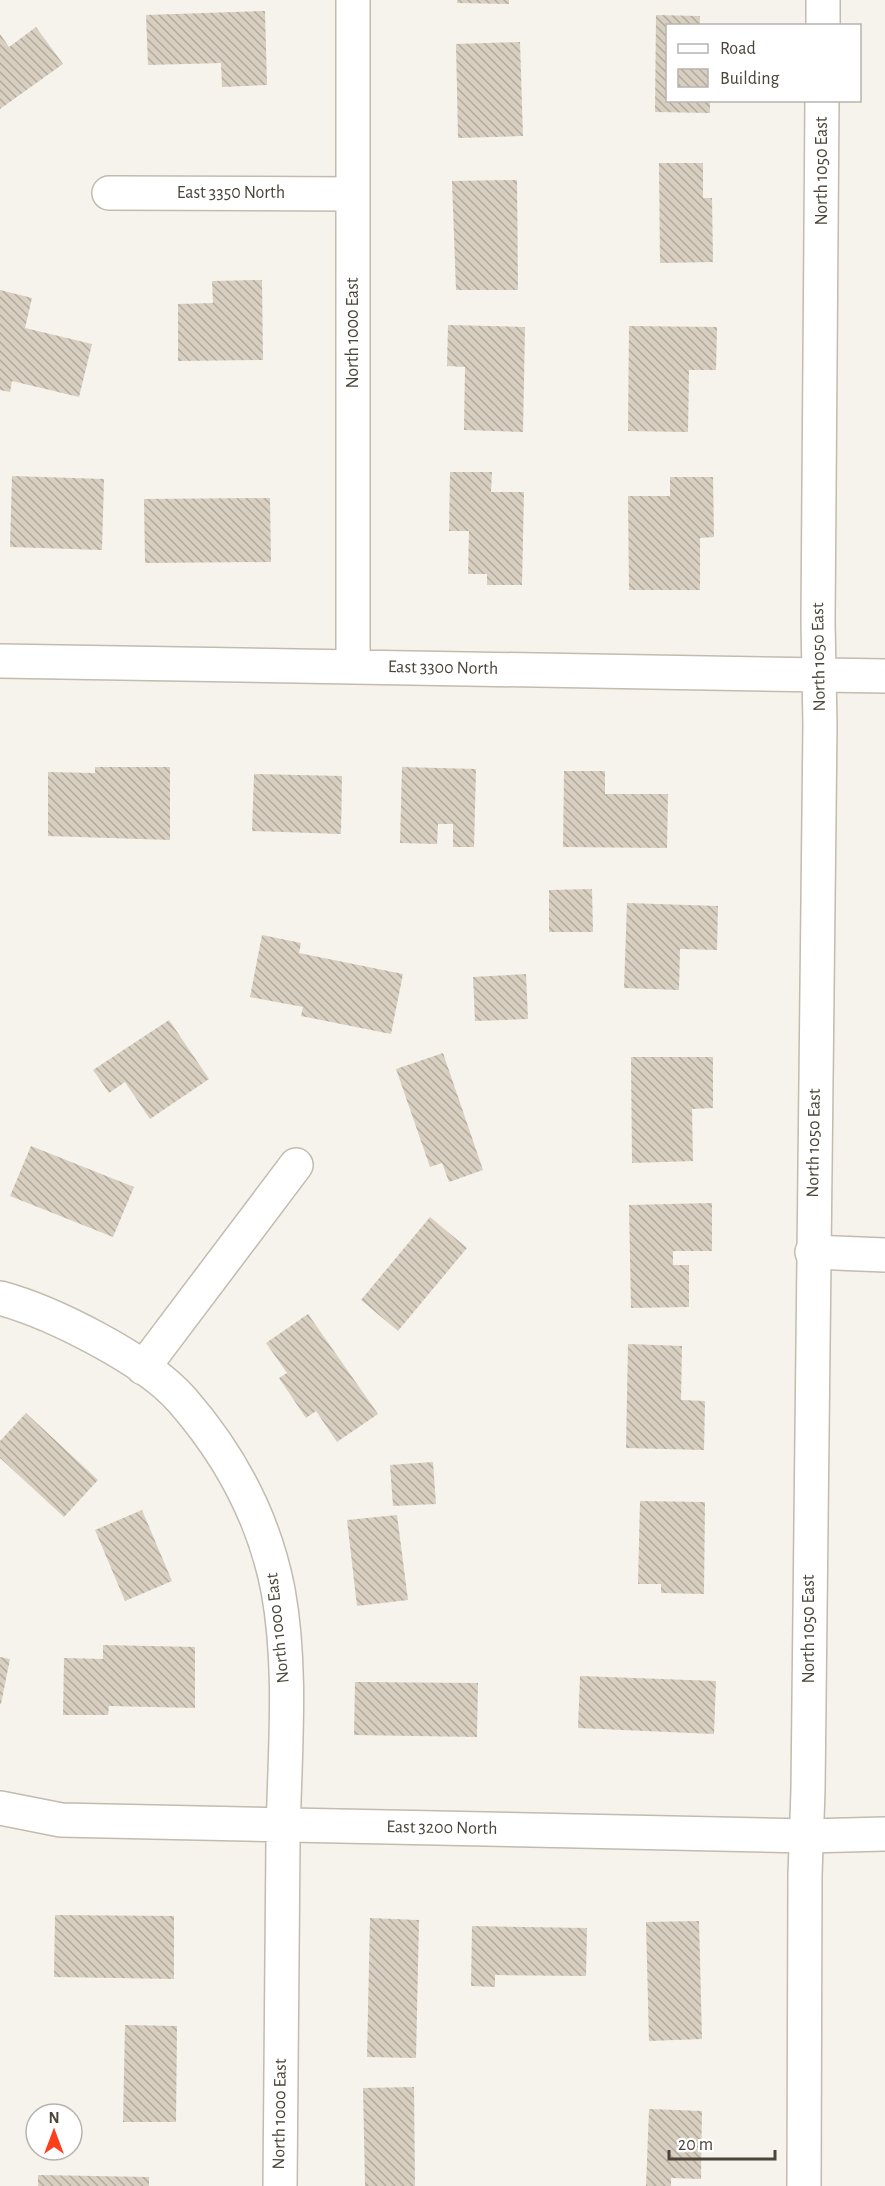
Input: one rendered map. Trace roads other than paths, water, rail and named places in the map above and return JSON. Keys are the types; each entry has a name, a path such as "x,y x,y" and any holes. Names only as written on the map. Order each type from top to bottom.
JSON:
{"street":[{"name":"North 1000 East","path":"352,667 353,0"},
{"path":"823,0 823,24"},
{"name":"North 1050 East","path":"804,2186 805,1887 819,675 822,102"},
{"name":"East 3350 North","path":"109,193 353,194"},
{"name":"East 3300 North","path":"0,661 885,676"},
{"path":"143,1368 296,1165"},
{"path":"812,1252 885,1255"},
{"name":"North 1000 East","path":"0,1298 27,1305 72,1325 143,1368 181,1398 239,1479 264,1534 278,1591 283,1642 284,1825 280,2186"},
{"name":"East 3200 North","path":"0,1808 61,1820 807,1836 885,1834"}]}
